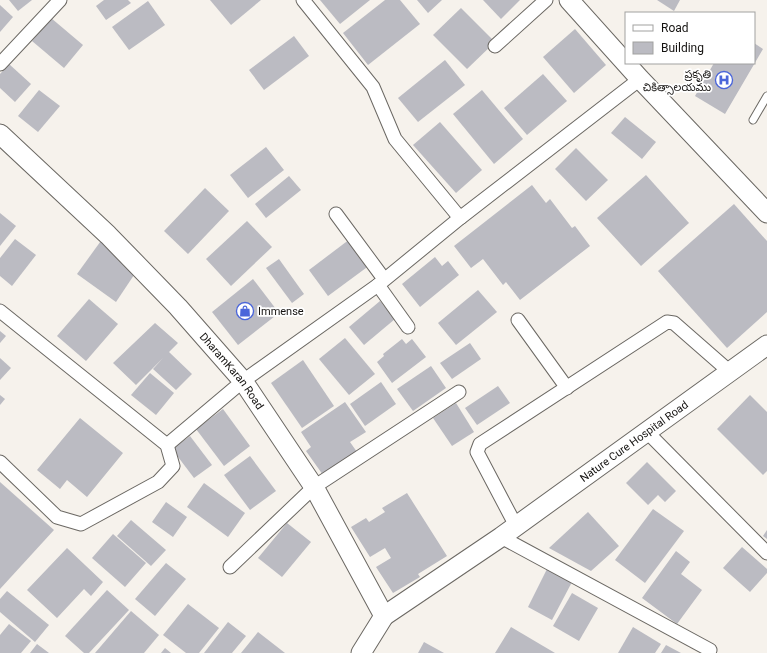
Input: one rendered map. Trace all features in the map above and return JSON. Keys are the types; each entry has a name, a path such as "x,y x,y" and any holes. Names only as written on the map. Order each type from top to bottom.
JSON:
{"street":[{"path":"0,64 60,0"},
{"path":"303,0 373,86 395,139 460,218"},
{"path":"495,46 546,0"},
{"path":"569,0 625,63"},
{"path":"626,64 767,213"},
{"path":"167,445 243,381 381,282 460,218 640,80"},
{"name":"DharamKaran Road","path":"0,134 108,235 178,307 243,381 314,487 384,616"},
{"path":"336,214 381,282 408,327"},
{"path":"0,311 167,445 173,466 158,482 81,524 57,517 0,462"},
{"path":"518,320 567,388"},
{"path":"710,650 509,532 479,456 478,448 480,444 666,322 670,322 730,372"},
{"name":"Nature Cure Hospital Road","path":"384,616 509,532 767,345"},
{"path":"230,567 314,487 459,392"},
{"path":"647,432 767,553"},
{"path":"360,653 384,616"}],"lane":[{"path":"753,120 767,96"}],"building":[{"path":"9,0 32,0 18,11"},
{"path":"104,0 128,0 131,3 106,20 96,6"},
{"path":"210,0 261,0 231,25"},
{"path":"320,0 370,0 340,24"},
{"path":"385,0 400,0 420,24 368,65 343,33"},
{"path":"417,0 442,0 428,13"},
{"path":"483,0 520,0 501,19"},
{"path":"657,0 680,0 674,11"},
{"path":"148,1 165,25 129,50 112,27"},
{"path":"0,5 13,17 0,32"},
{"path":"461,8 495,42 467,69 433,35"},
{"path":"51,18 83,45 64,68 32,41"},
{"path":"575,29 606,65 574,93 543,57"},
{"path":"294,36 309,56 264,90 249,70"},
{"path":"755,44 763,49 755,63"},
{"path":"445,60 465,85 418,122 398,98"},
{"path":"9,64 31,84 15,102 0,88 0,74"},
{"path":"713,64 754,64 725,114 695,96"},
{"path":"543,74 567,101 527,135 504,108"},
{"path":"39,90 60,106 38,132 18,116"},
{"path":"482,90 523,139 494,164 453,114"},
{"path":"625,117 656,142 642,159 611,133"},
{"path":"440,122 482,170 456,193 413,145"},
{"path":"266,147 284,170 248,198 230,175"},
{"path":"576,148 608,180 586,201 555,169"},
{"path":"646,175 689,223 641,266 597,218"},
{"path":"289,176 301,190 266,218 255,204"},
{"path":"532,185 546,203 550,199 572,228 575,226 590,246 520,300 506,282 503,285 483,259 471,268 454,246"},
{"path":"205,188 229,211 188,254 164,231"},
{"path":"734,204 767,241 767,312 727,348 658,271"},
{"path":"0,213 16,226 0,246"},
{"path":"247,221 272,247 231,286 206,259"},
{"path":"103,238 138,269 116,302 77,274"},
{"path":"15,239 36,255 12,286 0,276 0,258"},
{"path":"350,239 370,265 328,296 309,270"},
{"path":"435,257 442,266 448,261 459,275 420,307 402,284"},
{"path":"279,259 304,294 292,303 266,268"},
{"path":"253,279 279,313 238,345 212,312"},
{"path":"478,290 497,312 456,345 438,323"},
{"path":"89,299 118,324 86,361 57,336"},
{"path":"380,301 395,319 364,345 349,327"},
{"path":"155,323 178,343 169,352 192,374 176,390 153,369 163,358 136,385 113,363"},
{"path":"0,331 6,336 0,343"},
{"path":"345,338 375,374 349,395 319,359"},
{"path":"402,339 406,344 412,339 426,357 392,383 377,362 384,356 383,354"},
{"path":"470,343 481,359 452,379 440,363"},
{"path":"0,358 11,368 0,380"},
{"path":"303,360 334,406 302,428 271,383"},
{"path":"431,366 446,388 413,411 397,389"},
{"path":"150,373 174,393 156,415 131,395"},
{"path":"381,382 396,404 365,426 350,404"},
{"path":"498,386 510,403 477,425 465,408"},
{"path":"0,395 5,399 0,405"},
{"path":"750,395 767,412 767,471 763,475 717,429"},
{"path":"345,402 366,432 350,442 357,452 323,475 306,451 311,447 301,432"},
{"path":"456,403 474,432 452,446 433,418"},
{"path":"223,409 250,446 224,466 196,429"},
{"path":"80,418 123,453 87,497 67,480 60,489 37,470"},
{"path":"190,436 212,465 194,478 172,449"},
{"path":"250,456 276,491 250,510 224,475"},
{"path":"647,462 676,491 665,502 658,495 648,505 626,483"},
{"path":"0,482 54,530 0,589"},
{"path":"204,483 245,513 228,537 187,507"},
{"path":"407,493 447,556 418,574 420,577 393,593 376,567 391,558 385,548 370,557 351,527 366,518 369,522 385,512 382,508"},
{"path":"166,502 187,517 173,537 152,522"},
{"path":"653,509 684,531 645,583 615,560"},
{"path":"588,512 619,546 591,571 549,548"},
{"path":"131,520 166,550 151,566 117,536"},
{"path":"287,523 311,542 282,577 258,558"},
{"path":"767,530 767,539 763,536"},
{"path":"113,534 146,563 125,587 92,558"},
{"path":"742,547 767,569 767,573 750,592 723,568"},
{"path":"67,548 103,582 91,596 84,589 57,618 27,590"},
{"path":"676,551 690,562 681,574 702,590 677,624 642,598"},
{"path":"166,563 186,579 155,616 135,599"},
{"path":"547,569 572,582 552,620 528,607"},
{"path":"107,590 129,610 89,653 84,653 65,636"},
{"path":"7,591 49,625 35,642 0,612 0,599"},
{"path":"572,593 598,608 579,641 553,626"},
{"path":"188,604 219,628 199,653 186,653 163,635"},
{"path":"131,611 159,635 144,653 95,653"},
{"path":"228,622 246,636 232,653 204,653"},
{"path":"9,624 31,641 21,653 0,653 0,635"},
{"path":"511,627 555,653 495,653"},
{"path":"633,627 661,644 655,653 618,653"},
{"path":"258,632 285,653 241,653"},
{"path":"424,642 444,653 418,653"},
{"path":"37,644 49,653 30,653"},
{"path":"666,645 681,653 661,653"},
{"path":"165,648 171,653 161,653"}],"place":[{"name":"ప్రకృతి చికిత్సాలయము","path":"724,80"},
{"name":"Immense","path":"245,311"}]}
